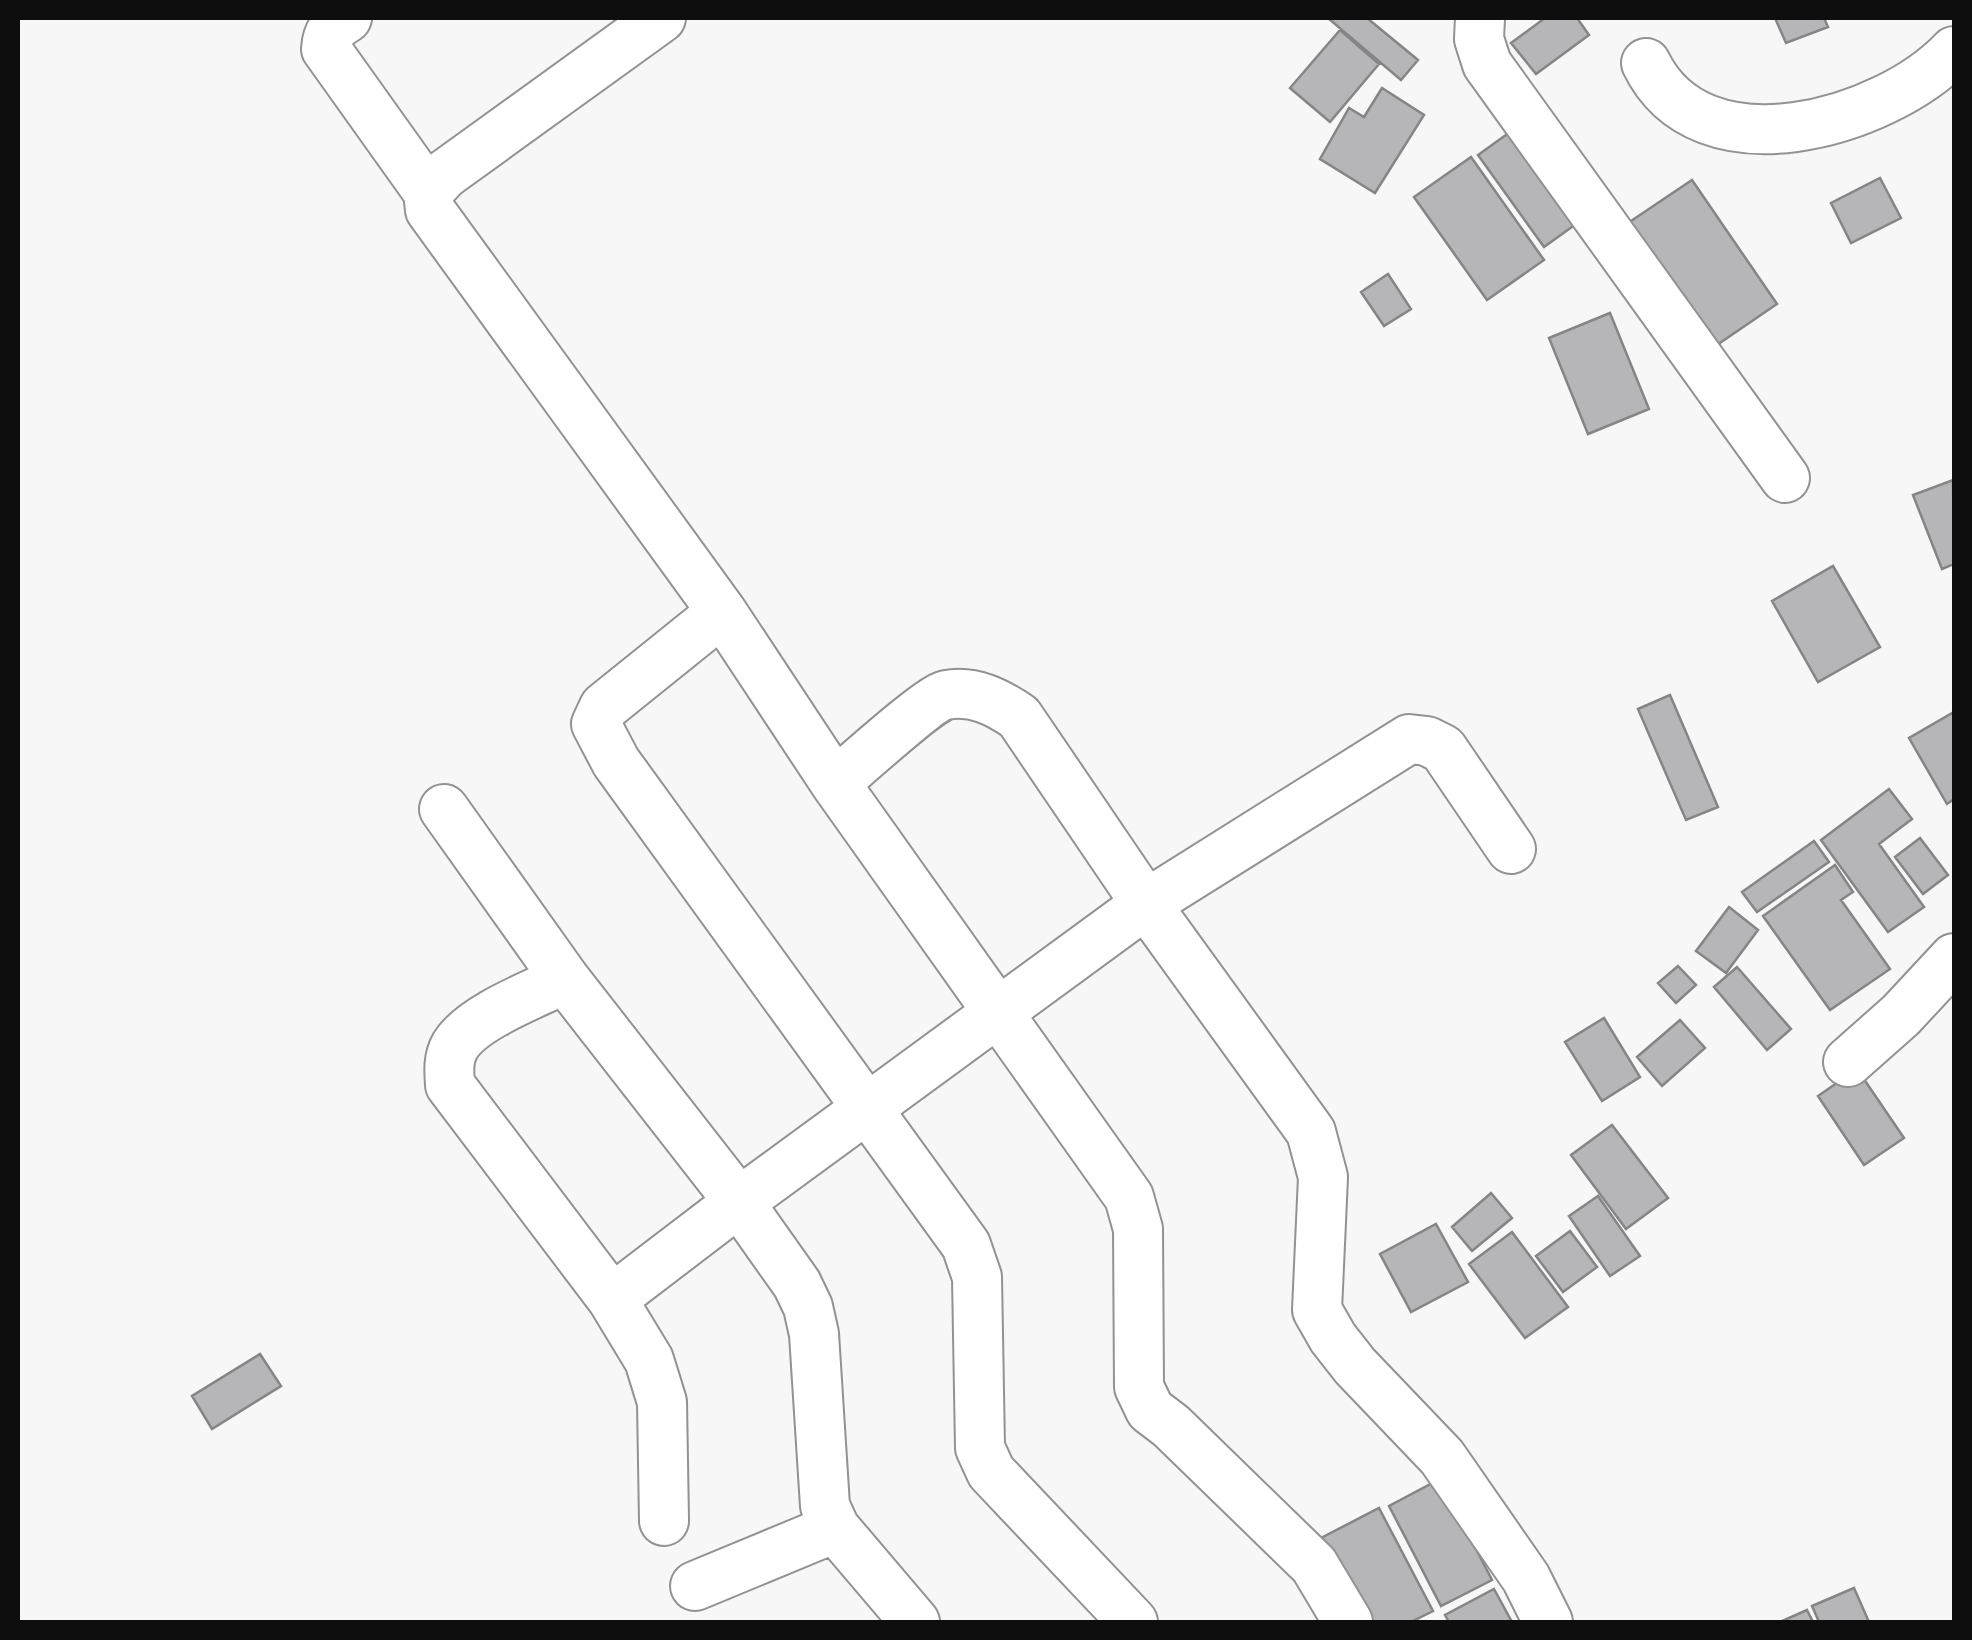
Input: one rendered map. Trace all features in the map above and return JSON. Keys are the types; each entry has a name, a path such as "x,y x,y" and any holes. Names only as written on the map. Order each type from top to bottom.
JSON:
{"street":[{"path":"347,18 327,36 326,50 428,192 430,210 722,612 836,783 1129,1197 1138,1229 1140,1387 1150,1410 1172,1426 1314,1566 1348,1622"},
{"path":"428,192 444,174 661,18"},
{"path":"1480,18 1478,39 1488,64 1785,478"},
{"path":"1646,63 1666,96 1690,113 1714,124 1773,130 1824,122 1872,105 1941,65 1954,51"},
{"path":"722,612 604,707 596,724 616,762 966,1245 977,1277 980,1448 991,1472 1133,1622"},
{"path":"836,783 941,696 980,696 1019,717 1146,904 1311,1132 1323,1177 1317,1310 1355,1366 1442,1457 1526,1578 1548,1622"},
{"path":"612,1300 739,1202 1146,904 1410,739 1427,741 1443,749 1511,849"},
{"path":"444,809 566,979 739,1202 797,1284 808,1307 814,1334 825,1506 835,1528 915,1622"},
{"path":"1848,1062 1902,1015 1954,958"},
{"path":"566,979 470,1028 455,1046 449,1065 450,1085 612,1300 649,1360 662,1402 664,1521"},
{"path":"695,1586 835,1528"}],"building":[{"path":"1367,18 1418,60 1401,80 1329,19"},
{"path":"1545,18 1577,18 1589,35 1536,74 1511,43"},
{"path":"1775,18 1824,18 1828,27 1786,43"},
{"path":"1340,30 1379,64 1330,122 1290,88"},
{"path":"1382,88 1424,115 1375,193 1320,159 1349,108 1364,117"},
{"path":"1517,127 1583,219 1544,247 1478,155"},
{"path":"1471,157 1544,260 1487,300 1414,197"},
{"path":"1880,178 1901,218 1851,243 1831,203"},
{"path":"1692,180 1777,304 1711,349 1625,225"},
{"path":"1388,274 1411,309 1384,326 1361,292"},
{"path":"1610,313 1649,409 1588,434 1549,338"},
{"path":"1953,480 1954,564 1942,569 1913,495"},
{"path":"1833,566 1880,647 1818,682 1772,601"},
{"path":"1670,695 1718,807 1686,820 1638,709"},
{"path":"1954,712 1954,799 1947,804 1909,738"},
{"path":"1889,789 1912,819 1879,844 1924,907 1888,932 1821,840"},
{"path":"1920,838 1948,875 1923,894 1895,857"},
{"path":"1814,841 1829,862 1757,912 1742,892"},
{"path":"1835,865 1853,892 1841,900 1890,969 1830,1010 1763,916"},
{"path":"1729,907 1758,930 1726,973 1696,951"},
{"path":"1678,966 1696,985 1676,1003 1658,983"},
{"path":"1737,967 1791,1029 1767,1050 1714,987"},
{"path":"1604,1018 1640,1077 1602,1101 1565,1042"},
{"path":"1680,1020 1705,1048 1662,1086 1637,1057"},
{"path":"1857,1069 1904,1138 1864,1165 1818,1096"},
{"path":"1612,1125 1668,1198 1626,1229 1571,1155"},
{"path":"1491,1193 1512,1218 1472,1251 1452,1227"},
{"path":"1598,1196 1640,1256 1610,1276 1569,1216"},
{"path":"1436,1224 1468,1282 1411,1312 1380,1254"},
{"path":"1570,1231 1597,1267 1563,1292 1536,1256"},
{"path":"1512,1232 1568,1307 1525,1338 1469,1264"},
{"path":"260,1354 281,1386 212,1429 192,1396"},
{"path":"1440,1479 1492,1580 1441,1606 1389,1506"},
{"path":"1379,1508 1433,1611 1411,1622 1362,1622 1319,1539"},
{"path":"1854,1588 1869,1622 1819,1622 1812,1606"},
{"path":"1494,1589 1512,1622 1449,1622 1445,1615"},
{"path":"1807,1610 1813,1622 1780,1622"}]}
